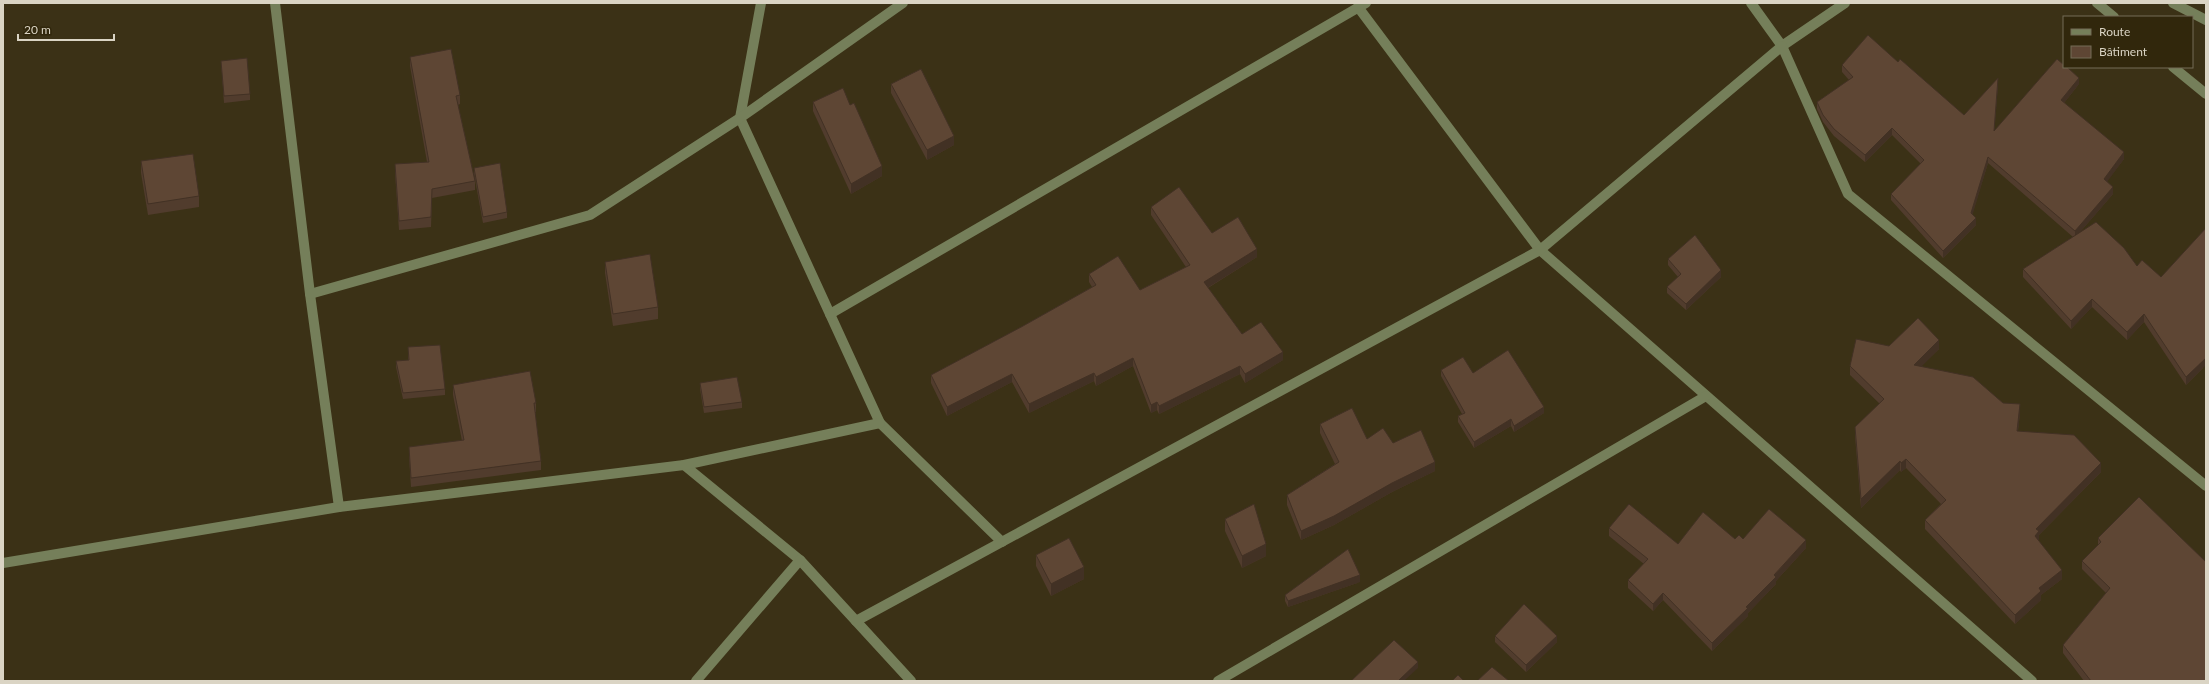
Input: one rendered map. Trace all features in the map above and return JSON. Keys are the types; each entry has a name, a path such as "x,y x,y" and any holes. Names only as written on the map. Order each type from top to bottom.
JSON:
{"street":[{"path":"275,3 310,294 339,507"},
{"path":"761,3 740,118 880,424 1002,542"},
{"path":"310,294 590,215 740,118 903,3"},
{"path":"1751,3 1782,46 1848,194 2206,486"},
{"path":"856,622 1540,250 1782,46 1845,3"},
{"path":"2097,3 2113,16"},
{"path":"2173,3 2206,20"},
{"path":"830,314 1362,5 1540,250 2032,681"},
{"path":"2174,68 2206,94"},
{"path":"1218,681 1706,396"},
{"path":"3,563 339,507 684,465 880,424"},
{"path":"684,465 800,560 911,681"},
{"path":"696,681 800,560"}],"building":[{"path":"1868,35 1898,62 1900,59 1964,115 1998,78 1994,131 2057,59 2063,64 2063,68 2068,68 2079,78 2061,100 2124,152 2104,179 2113,187 2075,231 1988,157 1971,213 1976,218 1943,251 1891,194 1924,160 1892,128 1865,155 1834,129 1823,115 1817,102 1853,77 1842,65"},
{"path":"451,49 460,95 456,96 475,181 432,189 431,217 399,221 395,164 429,162 410,57"},
{"path":"247,58 250,94 224,96 221,61"},
{"path":"921,69 954,136 927,150 891,84"},
{"path":"843,88 850,105 854,103 882,166 851,184 813,102"},
{"path":"193,154 199,196 148,204 141,161"},
{"path":"500,163 507,212 483,217 474,168"},
{"path":"1179,187 1212,233 1238,217 1257,249 1204,282 1242,334 1261,322 1283,352 1245,374 1240,366 1159,406 1157,402 1151,405 1133,358 1096,377 1094,373 1029,404 1012,374 947,407 931,375 1096,285 1089,274 1118,256 1140,290 1190,265 1151,207"},
{"path":"2096,222 2124,248 2137,266 2142,260 2161,277 2206,228 2206,358 2186,377 2144,314 2127,332 2092,299 2071,321 2023,269"},
{"path":"1695,235 1721,270 1686,304 1667,287 1681,274 1668,259"},
{"path":"650,254 658,307 613,314 605,262"},
{"path":"1918,318 1939,340 1914,365 1973,377 2003,403 2020,404 2017,431 2074,435 2101,463 2036,529 2039,531 2035,536 2062,570 2039,588 2041,591 2015,615 1925,520 1946,500 1906,459 1901,463 1900,461 1861,499 1855,427 1884,399 1850,366 1856,339 1889,346"},
{"path":"440,345 445,389 403,393 396,361 409,360 408,347"},
{"path":"1508,350 1544,407 1514,426 1511,419 1474,442 1458,416 1465,413 1441,370 1463,357 1473,373"},
{"path":"530,371 536,403 534,403 541,461 411,478 409,447 464,440 453,385"},
{"path":"737,377 742,402 704,407 700,383"},
{"path":"1352,408 1367,439 1383,428 1393,443 1421,430 1435,462 1392,483 1334,516 1301,531 1287,495 1339,462 1320,424"},
{"path":"2139,497 2206,562 2206,681 2091,681 2063,645 2110,588 2082,561 2101,542 2098,538"},
{"path":"1254,504 1266,544 1242,556 1225,519"},
{"path":"1629,504 1678,544 1703,512 1735,539 1739,535 1743,539 1769,509 1806,540 1774,575 1776,577 1746,607 1748,608 1712,643 1663,593 1653,604 1628,580 1648,559 1609,528"},
{"path":"1069,538 1084,567 1051,584 1036,555"},
{"path":"1348,549 1360,575 1288,601 1285,595"},
{"path":"1524,604 1557,636 1526,665 1495,636"},
{"path":"1394,640 1418,662 1398,681 1351,681"},
{"path":"1492,667 1509,681 1477,681"},
{"path":"1458,675 1464,681 1452,681"}]}
